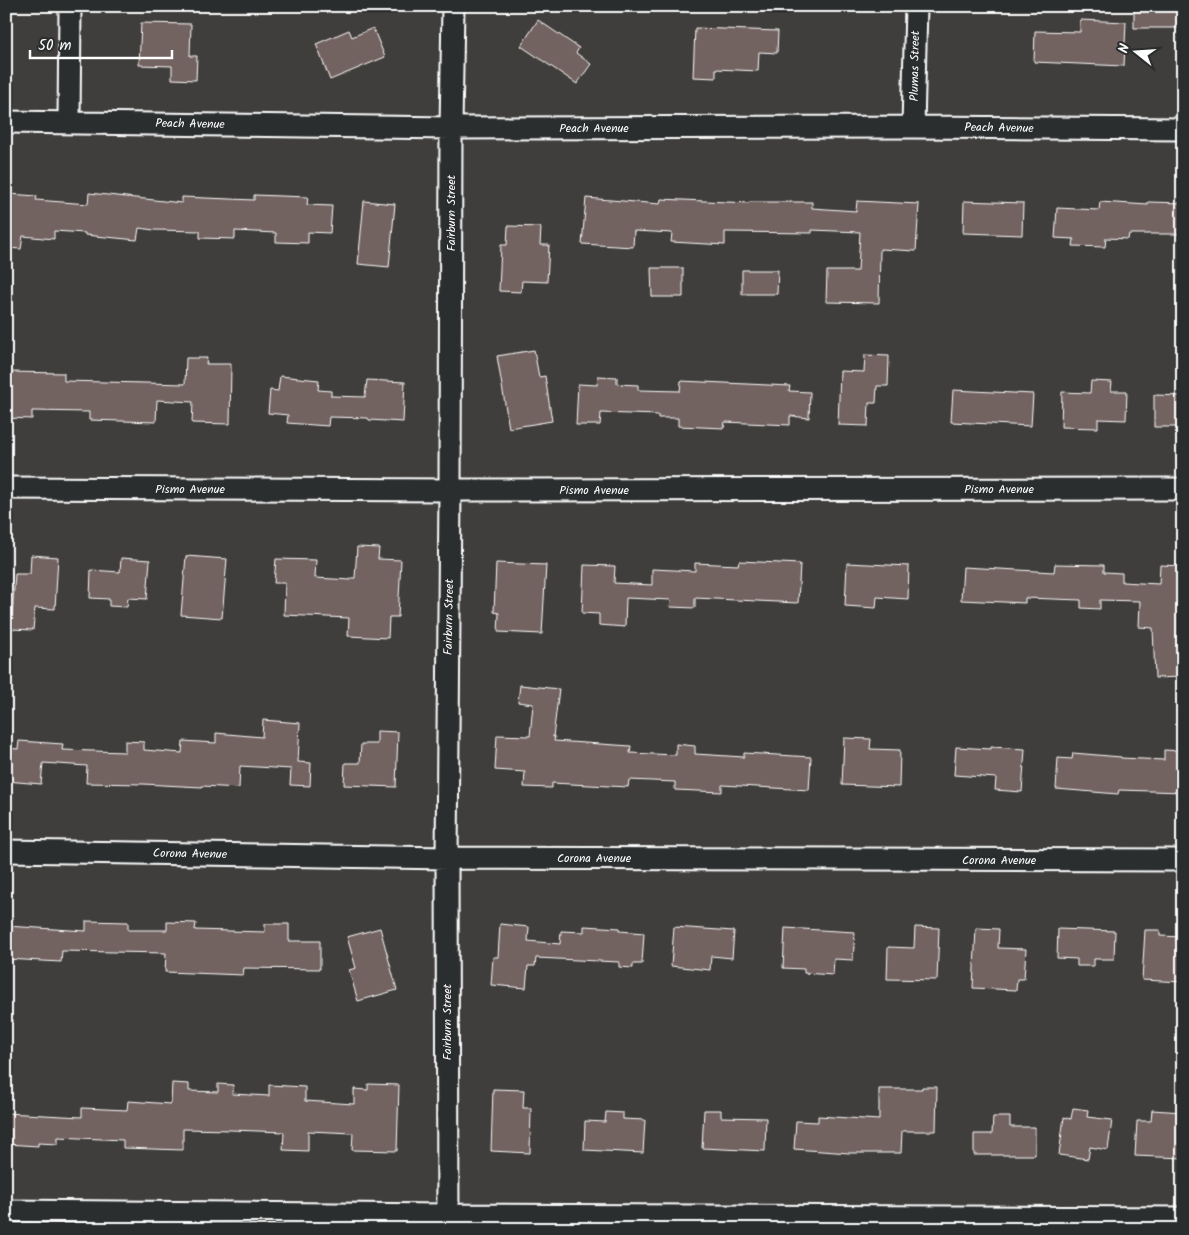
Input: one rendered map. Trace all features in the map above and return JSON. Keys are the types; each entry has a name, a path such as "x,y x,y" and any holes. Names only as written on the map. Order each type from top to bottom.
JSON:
{"street":[{"path":"69,122 70,6"},
{"name":"Fairburn Street","path":"448,1222 447,858 453,6"},
{"name":"Plumas Street","path":"913,126 916,6"},
{"name":"Peach Avenue","path":"6,122 451,128 913,126 1183,129"},
{"name":"Pismo Avenue","path":"6,488 450,490 1183,489"},
{"name":"Corona Avenue","path":"6,851 447,858 1183,860"},
{"path":"6,1211 448,1222 1183,1218"}],"building":[{"path":"1134,6 1178,6 1178,28 1134,28"},
{"path":"538,20 579,48 576,53 591,64 577,84 521,46"},
{"path":"1080,20 1126,22 1124,66 1034,62 1035,31 1080,32"},
{"path":"141,23 191,24 190,56 197,56 196,80 172,79 172,66 139,65"},
{"path":"373,28 385,57 330,80 316,44 349,30 352,37"},
{"path":"695,28 778,31 777,53 759,52 758,71 716,69 716,78 693,77"},
{"path":"89,193 182,203 182,197 254,200 254,195 308,197 307,205 332,206 330,233 308,232 308,243 276,242 276,233 235,231 235,239 200,238 200,231 139,228 137,240 54,231 54,239 23,236 21,249 6,248 8,194 37,196 36,200 88,204"},
{"path":"586,198 660,204 661,199 749,203 812,202 812,208 856,211 857,201 919,204 916,251 880,249 879,303 826,302 827,271 858,271 860,232 812,230 812,233 725,232 725,245 671,242 672,233 634,231 633,247 582,244"},
{"path":"364,201 395,204 389,267 358,264"},
{"path":"964,201 1023,203 1022,235 963,233"},
{"path":"1100,202 1148,205 1148,202 1183,203 1183,234 1129,234 1128,239 1106,238 1105,247 1073,246 1074,239 1055,238 1057,208 1099,210"},
{"path":"508,226 541,227 540,245 549,245 547,282 522,281 521,292 499,291 501,245 507,245"},
{"path":"651,268 683,268 683,297 652,297"},
{"path":"742,270 778,270 777,294 742,294"},
{"path":"534,350 539,377 545,376 552,421 509,428 497,356"},
{"path":"865,355 889,356 888,386 877,386 876,403 869,403 868,426 838,425 840,371 864,372"},
{"path":"186,358 207,358 206,364 231,364 230,424 192,423 193,402 157,400 156,422 89,420 89,412 32,411 32,419 6,418 6,372 64,373 64,381 185,384"},
{"path":"280,376 319,380 318,390 331,391 331,396 365,397 367,380 405,382 403,422 369,420 368,418 329,417 328,426 287,423 288,415 268,413 270,390 278,391"},
{"path":"598,376 617,377 617,384 638,385 638,390 680,391 681,381 790,386 789,391 810,392 809,418 790,416 790,425 725,422 724,428 678,426 678,418 658,418 658,415 601,413 600,425 576,425 578,384 597,385"},
{"path":"1091,381 1112,382 1111,391 1127,391 1126,420 1098,419 1098,428 1061,427 1062,392 1090,393"},
{"path":"953,390 1033,394 1031,426 951,422"},
{"path":"1154,395 1183,396 1183,427 1154,427"},
{"path":"357,547 379,548 378,559 401,560 398,617 389,617 388,638 348,636 349,618 284,615 285,583 274,583 276,559 316,560 315,578 351,580 351,578 355,578"},
{"path":"31,555 58,557 55,609 35,608 33,630 11,629 15,574 30,574"},
{"path":"186,556 227,559 222,618 181,615"},
{"path":"121,558 150,560 147,599 128,598 127,607 109,606 109,599 90,598 91,570 120,572"},
{"path":"739,561 800,564 798,603 695,598 695,608 670,607 671,600 626,598 625,627 599,625 599,614 582,613 584,565 615,566 614,583 652,585 652,569 695,571 695,563 738,565"},
{"path":"496,563 546,565 542,634 498,632 499,613 494,612"},
{"path":"847,563 909,566 908,599 877,597 876,608 845,606"},
{"path":"1055,564 1104,565 1104,572 1122,573 1122,582 1159,584 1160,565 1183,566 1183,677 1155,678 1153,628 1139,627 1140,601 1100,600 1100,609 1081,608 1081,600 1025,598 1025,603 961,600 963,567 1054,572"},
{"path":"520,685 559,689 554,741 631,746 630,753 676,755 676,744 695,746 695,754 744,757 744,753 811,757 809,790 722,785 722,792 675,790 675,782 629,780 628,787 552,783 552,788 524,787 525,772 495,770 497,735 530,736 533,704 518,702"},
{"path":"263,720 300,723 298,762 311,763 310,786 290,785 291,769 240,766 239,788 86,783 87,766 43,763 41,784 6,781 6,748 18,749 19,741 63,744 62,750 125,752 125,741 144,742 144,750 182,753 183,741 216,743 216,733 262,737"},
{"path":"377,731 398,732 396,787 344,785 345,763 360,763 361,744 377,744"},
{"path":"844,738 871,739 870,749 900,750 899,787 842,785"},
{"path":"956,747 1025,749 1022,792 995,790 996,778 954,775"},
{"path":"1164,750 1183,751 1183,792 1119,790 1118,794 1056,789 1058,758 1072,759 1073,753 1164,760"},
{"path":"86,921 128,922 128,930 167,930 167,922 196,923 195,930 265,932 265,924 289,924 289,941 320,941 320,969 244,968 243,975 165,972 166,953 62,951 61,962 6,959 6,926 86,931"},
{"path":"500,924 529,927 528,941 560,944 561,931 584,932 584,926 620,928 620,931 644,933 642,964 633,964 633,968 619,967 619,962 536,958 535,966 528,966 526,988 491,985 493,957 498,957"},
{"path":"674,927 734,931 732,958 711,956 710,970 671,966"},
{"path":"915,927 939,928 937,980 887,979 888,947 914,948"},
{"path":"380,928 397,990 358,1001 349,970 356,968 347,937"},
{"path":"785,928 855,932 853,960 834,959 833,975 804,973 804,969 783,968"},
{"path":"976,928 999,929 998,948 1026,949 1024,979 1017,979 1016,990 973,988"},
{"path":"1058,929 1115,931 1114,959 1094,959 1094,966 1077,966 1077,959 1057,958"},
{"path":"1145,930 1160,930 1160,936 1183,937 1183,982 1142,980"},
{"path":"172,1083 189,1084 189,1091 218,1092 218,1084 233,1085 232,1094 269,1096 269,1085 305,1087 305,1101 354,1104 354,1089 368,1090 368,1084 399,1085 397,1151 352,1150 353,1133 308,1131 308,1151 283,1150 284,1132 231,1130 183,1129 183,1150 123,1148 123,1140 58,1137 58,1144 38,1143 38,1146 6,1144 6,1113 82,1117 82,1108 127,1110 128,1101 171,1104"},
{"path":"922,1087 937,1087 936,1131 902,1131 901,1153 849,1153 794,1149 796,1121 818,1122 818,1116 879,1120 879,1089 922,1089"},
{"path":"493,1089 524,1090 523,1108 531,1108 530,1153 491,1151"},
{"path":"1073,1108 1088,1110 1087,1117 1112,1120 1108,1150 1090,1147 1088,1159 1059,1155 1064,1117 1071,1119"},
{"path":"704,1110 721,1110 721,1117 766,1118 765,1151 702,1148"},
{"path":"1152,1110 1183,1112 1183,1158 1135,1156 1137,1121 1151,1121"},
{"path":"606,1112 623,1113 623,1119 645,1120 643,1153 584,1150 585,1121 605,1122"},
{"path":"993,1117 1010,1117 1010,1127 1035,1127 1035,1155 974,1155 974,1134 992,1134"}]}
